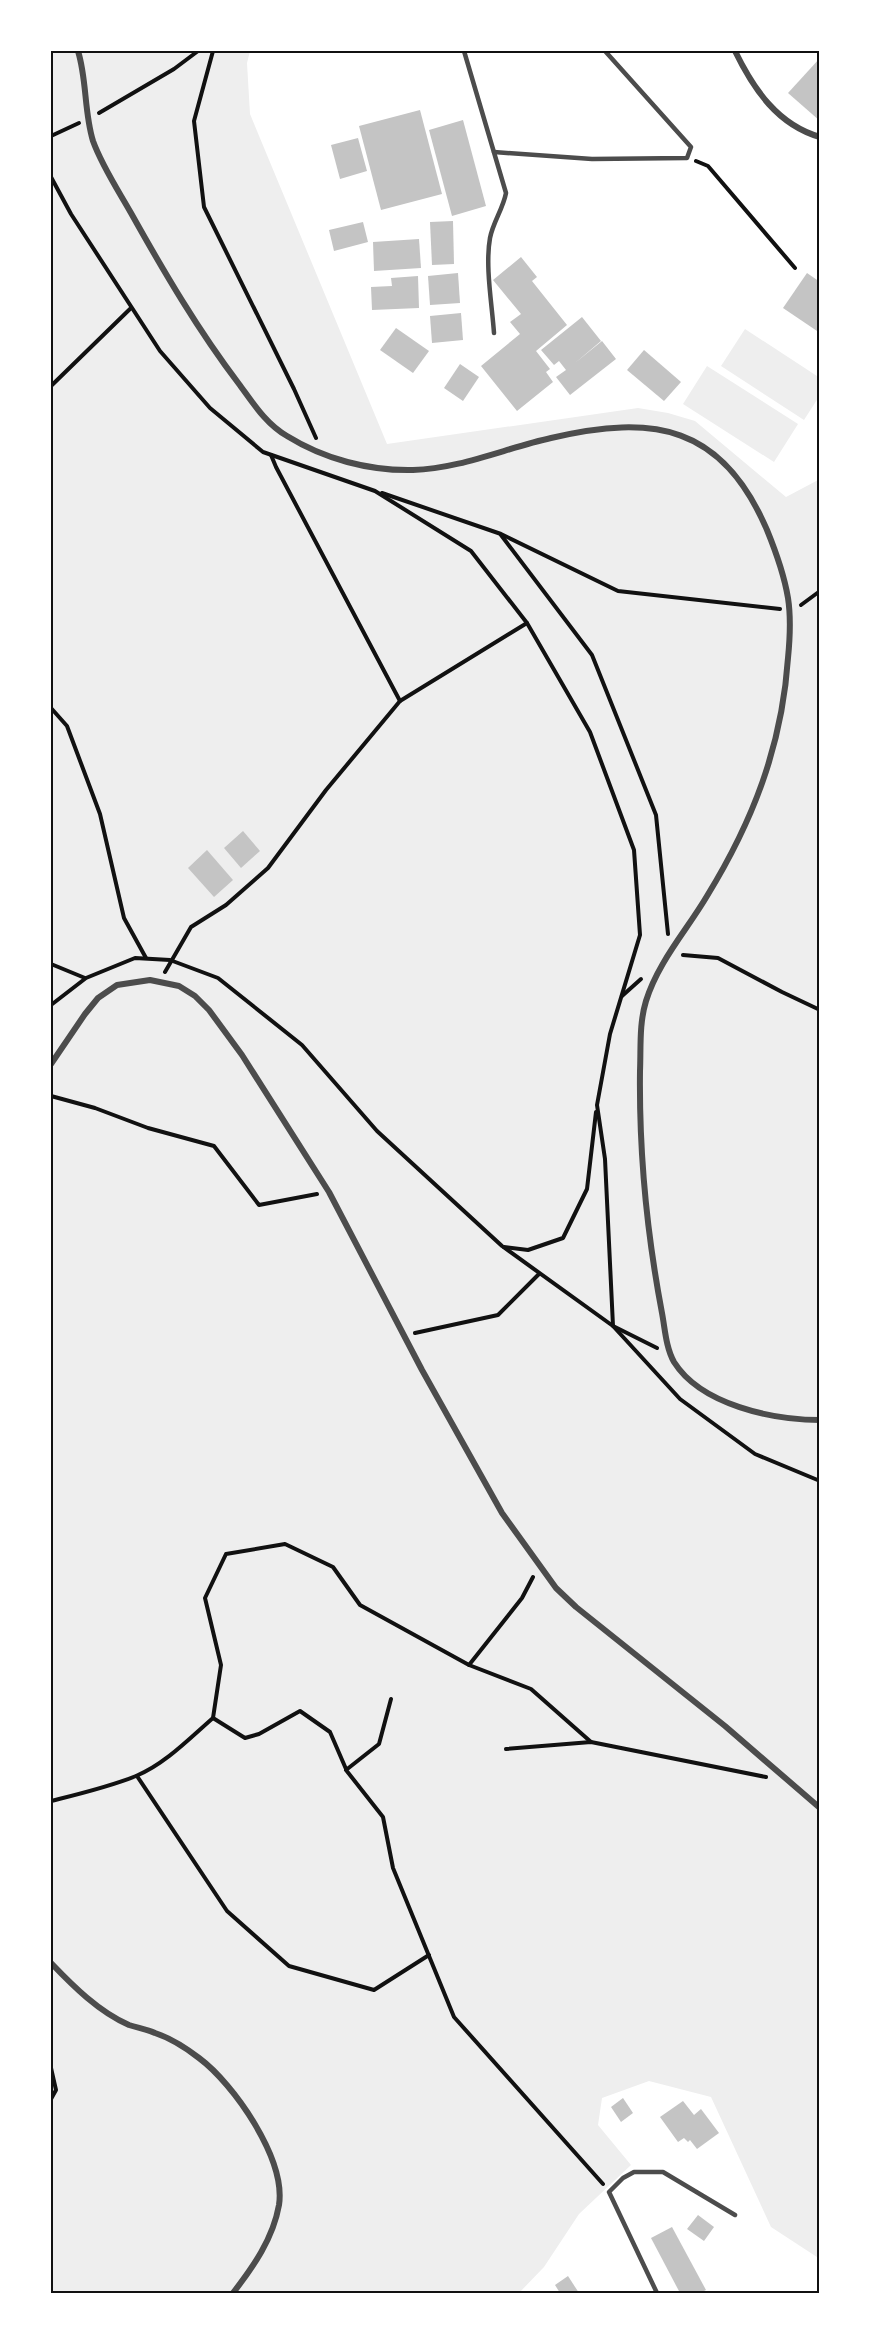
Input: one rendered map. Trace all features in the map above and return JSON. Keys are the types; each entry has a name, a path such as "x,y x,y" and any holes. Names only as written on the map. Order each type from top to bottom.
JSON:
{"street":[{"path":"78,51 88,118 96,147 118,190 193,319 263,417 280,432 323,455 345,462 414,470 444,466 552,437 583,432 636,426 667,430 692,439 715,454 735,474 750,494 777,554 789,610 790,639 786,693 779,732 755,808 707,896 669,953 647,995 641,1021 642,1161 655,1272 670,1354 676,1365 688,1378 721,1400 742,1408 790,1418 820,1420"},
{"path":"735,51 766,103 783,120 803,132 820,137"},
{"path":"51,1064 85,1014 108,990 131,981 150,980 179,986 195,996 224,1029 329,1192 404,1336 502,1513 539,1566 556,1588 576,1607 725,1726 820,1808"},
{"path":"51,1963 74,1986 117,2018 130,2025 157,2033 198,2057 212,2069 240,2101 265,2142 277,2183 279,2202 276,2220 260,2254 233,2293"}],"lane":[{"path":"464,51 506,193 492,230 488,250 494,333"},
{"path":"494,152 592,159 687,158 691,147 605,51"},
{"path":"657,2293 609,2192 634,2172 663,2172 735,2215"}],"path":[{"path":"51,136 88,118 174,69 198,51"},
{"path":"213,51 194,121 204,207 294,388 323,455"},
{"path":"687,158 708,166 795,268"},
{"path":"51,177 71,214 160,351 210,408 263,452 501,534 618,591 789,610 805,603 820,591"},
{"path":"51,386 131,308"},
{"path":"271,455 400,701"},
{"path":"375,491 471,551 527,623 590,732 634,850 640,935 610,1034 597,1105 587,1189 564,1238 528,1250 502,1246"},
{"path":"501,534 591,655 656,815 669,953 718,958 820,1010"},
{"path":"170,960 191,927 226,905 268,868 326,790 400,701 527,623"},
{"path":"51,708 67,726 100,814 124,918 146,958"},
{"path":"51,1005 86,978 135,958 170,960 218,978 302,1046 377,1131 502,1246 613,1326 670,1354"},
{"path":"51,964 86,978"},
{"path":"621,997 645,975"},
{"path":"51,1096 94,1108 148,1128 214,1146 259,1206 329,1192"},
{"path":"597,1105 605,1159 613,1326 680,1399 755,1454 820,1481"},
{"path":"404,1336 498,1315 539,1274"},
{"path":"51,1801 82,1794 137,1776 167,1757 213,1718 221,1665 205,1599 226,1554 285,1544 333,1567 360,1605 470,1665 531,1689 591,1742"},
{"path":"470,1665 522,1598 539,1566"},
{"path":"346,1770 380,1744 391,1699"},
{"path":"213,1718 245,1738 259,1734 300,1711 330,1732 346,1770 383,1817 393,1868 454,2017 609,2192"},
{"path":"506,1749 591,1742 790,1782"},
{"path":"137,1776 227,1911 289,1966 374,1990 429,1956"},
{"path":"51,2068 56,2090 51,2098"}],"shaded area":[{"path":"51,51 250,51 247,63 250,114 387,444 638,408 695,421 786,497 820,479 820,2259 771,2227 711,2097 649,2081 602,2098 598,2125 631,2165 579,2214 544,2267 519,2293 51,2293"},
{"path":"745,329 820,378 820,395 804,420 721,366"},
{"path":"707,366 798,424 774,462 683,404"}],"building":[{"path":"820,58 820,121 788,93"},
{"path":"420,110 442,194 381,210 359,126"},
{"path":"463,120 486,206 452,216 429,130"},
{"path":"358,138 367,171 340,179 331,145"},
{"path":"453,221 454,264 432,265 430,222"},
{"path":"363,222 368,242 334,251 329,230"},
{"path":"419,239 421,268 374,271 373,242"},
{"path":"521,257 537,277 532,281 567,325 536,351 550,369 546,372 553,382 517,411 481,366 520,334 510,322 521,314 493,280"},
{"path":"458,273 460,303 430,305 428,276"},
{"path":"807,273 820,282 820,333 783,308"},
{"path":"418,276 419,308 372,310 371,287 392,286 391,278"},
{"path":"461,313 463,340 432,343 430,316"},
{"path":"582,317 601,341 575,363 602,341 616,359 570,395 556,377 566,370 559,361 554,365 541,350"},
{"path":"396,328 429,351 413,373 380,350"},
{"path":"644,350 681,382 664,401 627,370"},
{"path":"460,364 479,377 463,401 444,388"},
{"path":"243,831 260,851 241,868 224,848"},
{"path":"207,850 233,880 214,897 188,868"},
{"path":"623,2098 633,2113 621,2122 611,2107"},
{"path":"683,2101 694,2115 701,2109 719,2133 697,2149 690,2140 688,2142 684,2138 678,2142 660,2117"},
{"path":"698,2215 714,2227 704,2241 687,2229"},
{"path":"672,2227 706,2290 700,2293 680,2293 651,2238"},
{"path":"568,2276 579,2293 560,2293 555,2285"}]}
